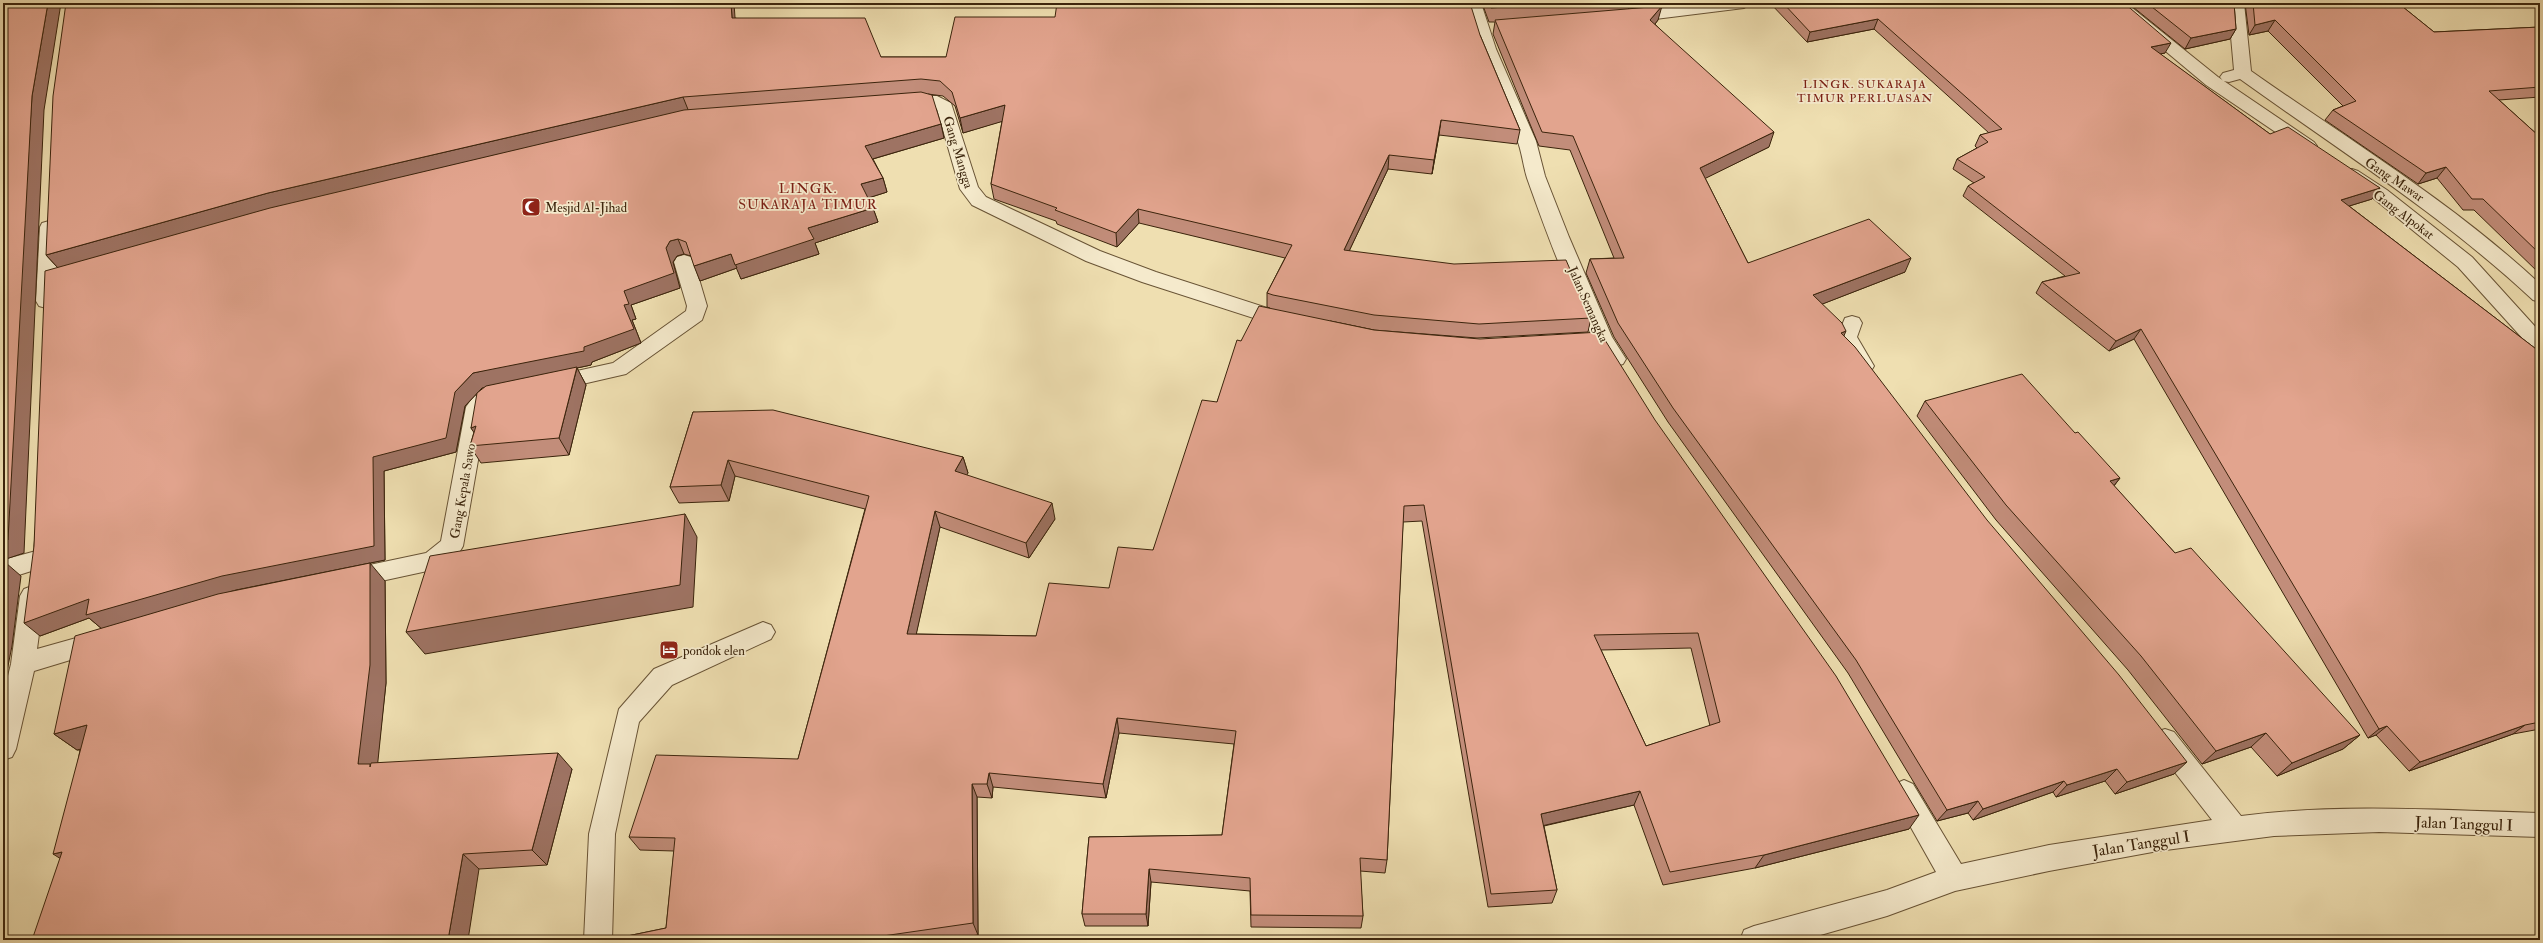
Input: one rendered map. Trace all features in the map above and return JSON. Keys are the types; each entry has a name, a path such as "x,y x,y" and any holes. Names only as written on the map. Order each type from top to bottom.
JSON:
{"street":[{"name":"Jalan Semangka","path":"1473,3 1490,28 1527,141 1536,176 1596,340 1627,378"},
{"path":"1613,18 1744,3"},
{"name":"Gang Alpokat","path":"2116,3 2168,43 2227,77 2328,159 2380,194 2431,234 2497,291 2540,345"},
{"path":"2227,77 2236,3"},
{"name":"Gang Mawar","path":"2227,77 2428,201 2471,234 2530,288"},
{"name":"Gang Mangga","path":"886,103 937,100 945,107 969,189 979,201 1093,256 1149,277 1271,318 1303,324"},
{"path":"45,321 54,279 50,211"},
{"path":"528,388 619,369 683,325 695,315 697,306 684,262"},
{"path":"2497,291 2530,288"},
{"path":"1852,323 1847,337 1855,353 1878,384"},
{"name":"Gang Kepala Sawo","path":"330,582 432,561 452,546 477,407 490,395 498,394"},
{"path":"3,570 37,552 23,664 3,749"},
{"path":"598,940 602,834 628,717 662,677 763,632"},
{"path":"23,664 122,635"},
{"path":"2152,723 2235,829"},
{"path":"1895,777 1955,878"},
{"name":"Jalan Tanggul I","path":"1754,940 1887,903 1955,878 2049,858 2158,839 2274,824 2379,820 2540,825"}],"building":[{"path":"3,3 48,3 32,96 8,540 3,541"},
{"path":"66,3 731,3 732,18 865,18 881,57 946,57 955,17 1055,17 1057,3 1470,3 1480,35 1520,130 1441,120 1434,160 1389,155 1344,250 1454,264 1566,260 1591,318 1479,324 1374,315 1267,293 1292,245 1138,209 1116,233 1055,210 1057,208 991,184 1005,105 960,118 952,92 940,81 921,79 683,97 268,193 46,255 53,96"},
{"path":"1489,3 1554,3 1491,8"},
{"path":"1783,3 2124,3 2171,43 2151,47 2270,134 2288,127 2380,188 2341,200 2540,352 2540,722 2525,725 2420,762 2387,726 2379,729 2141,329 2116,341 2042,282 2080,273 1968,186 1985,177 1957,159 1988,142 1980,135 2002,129 1878,19 1810,32"},
{"path":"2147,3 2234,3 2236,29 2191,38"},
{"path":"2253,3 2398,3 2434,32 2540,27 2540,87 2489,91 2540,137 2540,156 2536,157 2540,161 2540,254 2483,199 2472,199 2446,167 2426,173 2333,110 2356,101 2275,20 2255,25"},
{"path":"1662,6 1650,20 1774,132 1700,168 1748,263 1869,219 1911,258 1813,295 1842,323 1846,331 1841,333 1855,347 1987,520 2119,675 2187,762 2127,782 2117,769 2067,785 2064,781 1983,809 1978,801 1947,810 1856,660 1673,408 1618,323 1590,259 1624,258 1573,136 1542,132 1495,20"},
{"path":"921,92 932,95 941,124 865,146 883,178 861,184 873,208 808,228 814,239 735,265 731,254 694,266 686,242 678,239 670,241 666,248 674,273 624,291 629,304 624,305 634,329 584,347 584,351 473,373 455,392 446,438 373,457 374,546 222,576 86,615 89,599 24,623 34,546 45,271 270,208 684,110"},
{"path":"1259,306 1374,330 1480,339 1600,332 1655,420 1836,676 1919,815 1764,855 1670,872 1640,791 1541,814 1557,890 1491,894 1424,505 1404,506 1387,860 1360,858 1363,916 1251,915 1250,878 1149,869 1146,914 1082,914 1089,837 1222,835 1236,731 1117,718 1103,784 989,773 987,784 972,784 973,923 862,940 608,940 666,928 675,838 629,837 656,755 798,759 869,496 728,460 721,485 670,487 693,412 773,410 963,457 955,471 1052,503 1026,543 935,511 907,634 1036,636 1049,583 1109,588 1118,547 1153,550 1202,400 1217,402 1237,340 1241,341","holes":["1698,633 1720,722 1646,746 1594,635"]},
{"path":"577,367 559,438 470,446 476,426 471,428 477,393 486,386"},
{"path":"2022,374 2075,433 2078,432 2120,478 2110,481 2175,553 2191,548 2360,735 2292,763 2266,733 2216,751 2141,656 2006,505 1925,401"},
{"path":"685,514 680,585 406,632 430,556"},
{"path":"6,563 3,581 3,564"},
{"path":"370,563 370,665 358,764 370,764 370,767 371,763 558,753 532,850 463,854 448,940 32,940 62,852 53,854 87,725 54,734 75,636 218,594"}],"place":[{"name":"Mesjid Al-Jihad","path":"531,207"},
{"name":"pondok elen","path":"669,650"}],"district":[{"name":"LINGK. SUKARAJA TIMUR PERLUASAN","path":"1865,91"},
{"name":"LINGK. SUKARAJA TIMUR","path":"808,196"}]}
